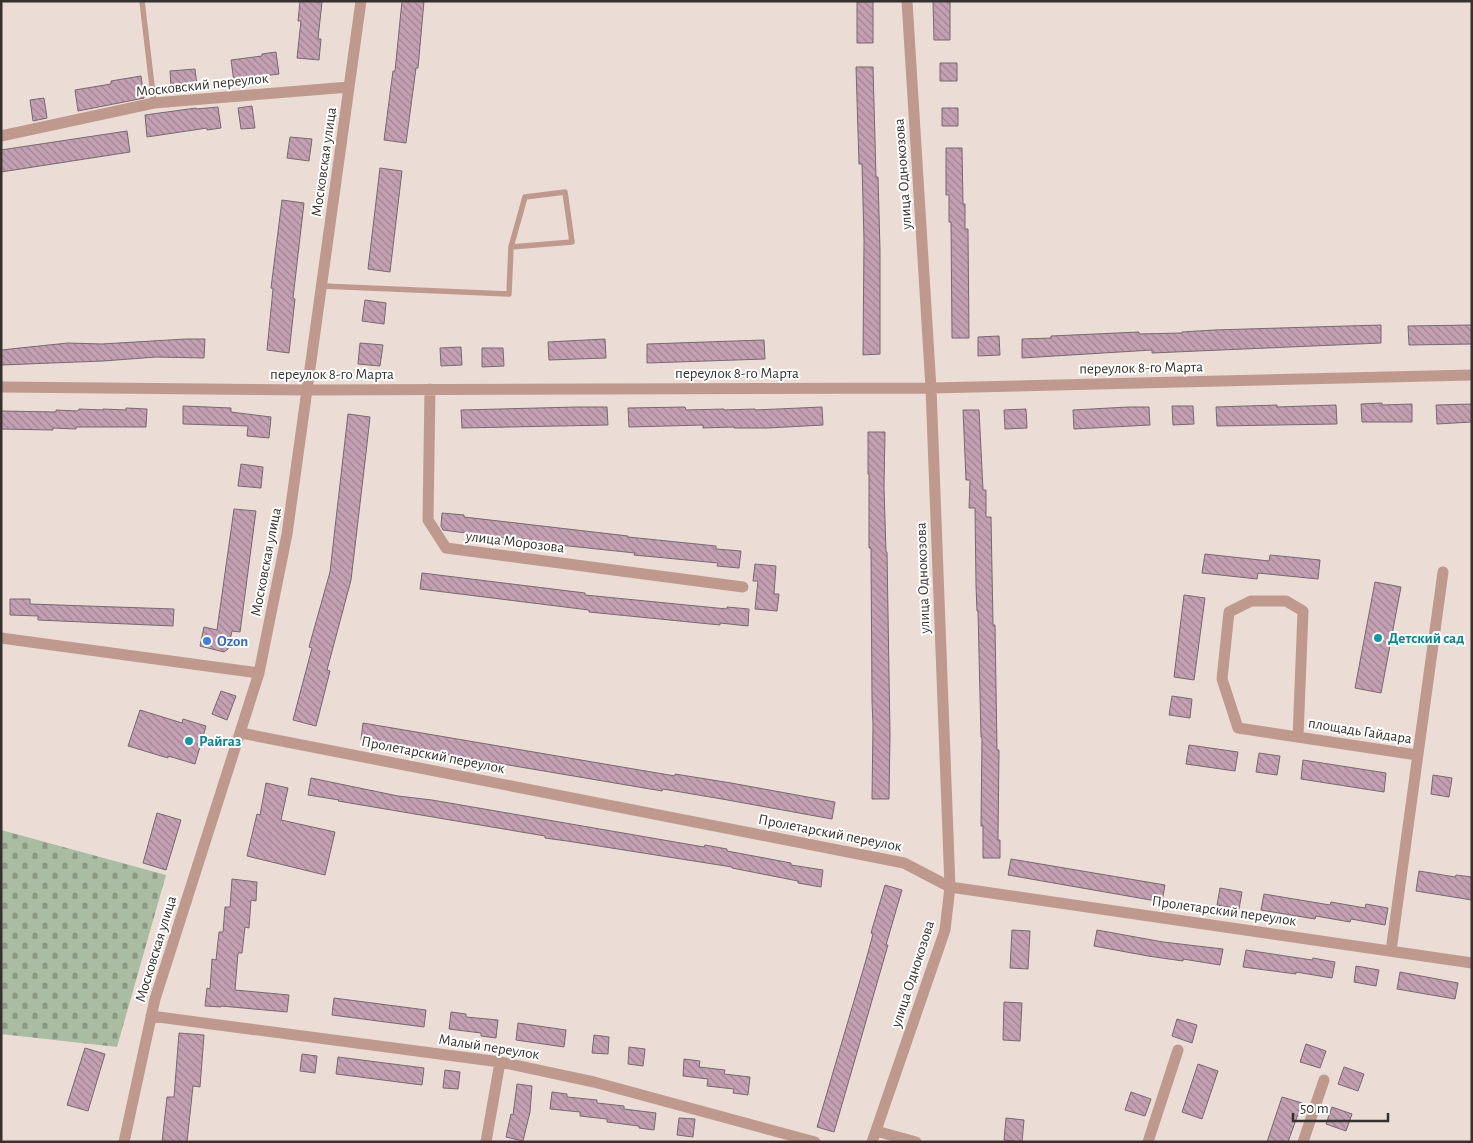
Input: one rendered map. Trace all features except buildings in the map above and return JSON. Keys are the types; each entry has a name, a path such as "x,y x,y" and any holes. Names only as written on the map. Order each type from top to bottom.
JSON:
{"street":[{"name":"Московская улица","path":"124,1142 155,999 259,672 288,534 360,1"},
{"name":"улица Однокозова","path":"874,1137 945,930 950,887 931,388 907,1"},
{"name":"Московский переулок","path":"1,136 154,103 349,87"},
{"name":"переулок 8-го Марта","path":"1,387 308,390 931,388 1472,375"},
{"name":"улица Морозова","path":"430,389 428,520 446,548 743,587"},
{"path":"1391,951 1442,572"},
{"name":"площадь Гайдара","path":"1298,737 1303,611 1286,601 1251,601 1229,612 1222,679 1238,728 1417,756"},
{"path":"1,638 259,672"},
{"name":"Пролетарский переулок","path":"241,733 904,863 950,887 1472,962"},
{"name":"Малый переулок","path":"151,1016 500,1062 594,1082 815,1142"},
{"path":"1148,1142 1178,1050"},
{"path":"486,1142 500,1062"},
{"path":"1304,1142 1324,1080"},
{"path":"874,1137 916,1142"}],"lane":[{"path":"142,1 154,103"},
{"path":"322,286 509,294 511,246 525,197 565,192 572,242 511,246"}],"green space":[{"path":"1,830 166,875 117,1047 1,1034"}],"place":[{"name":"Детский сад","path":"1378,638"},
{"name":"Ozon","path":"207,641"},
{"name":"Райгаз","path":"189,741"}]}
